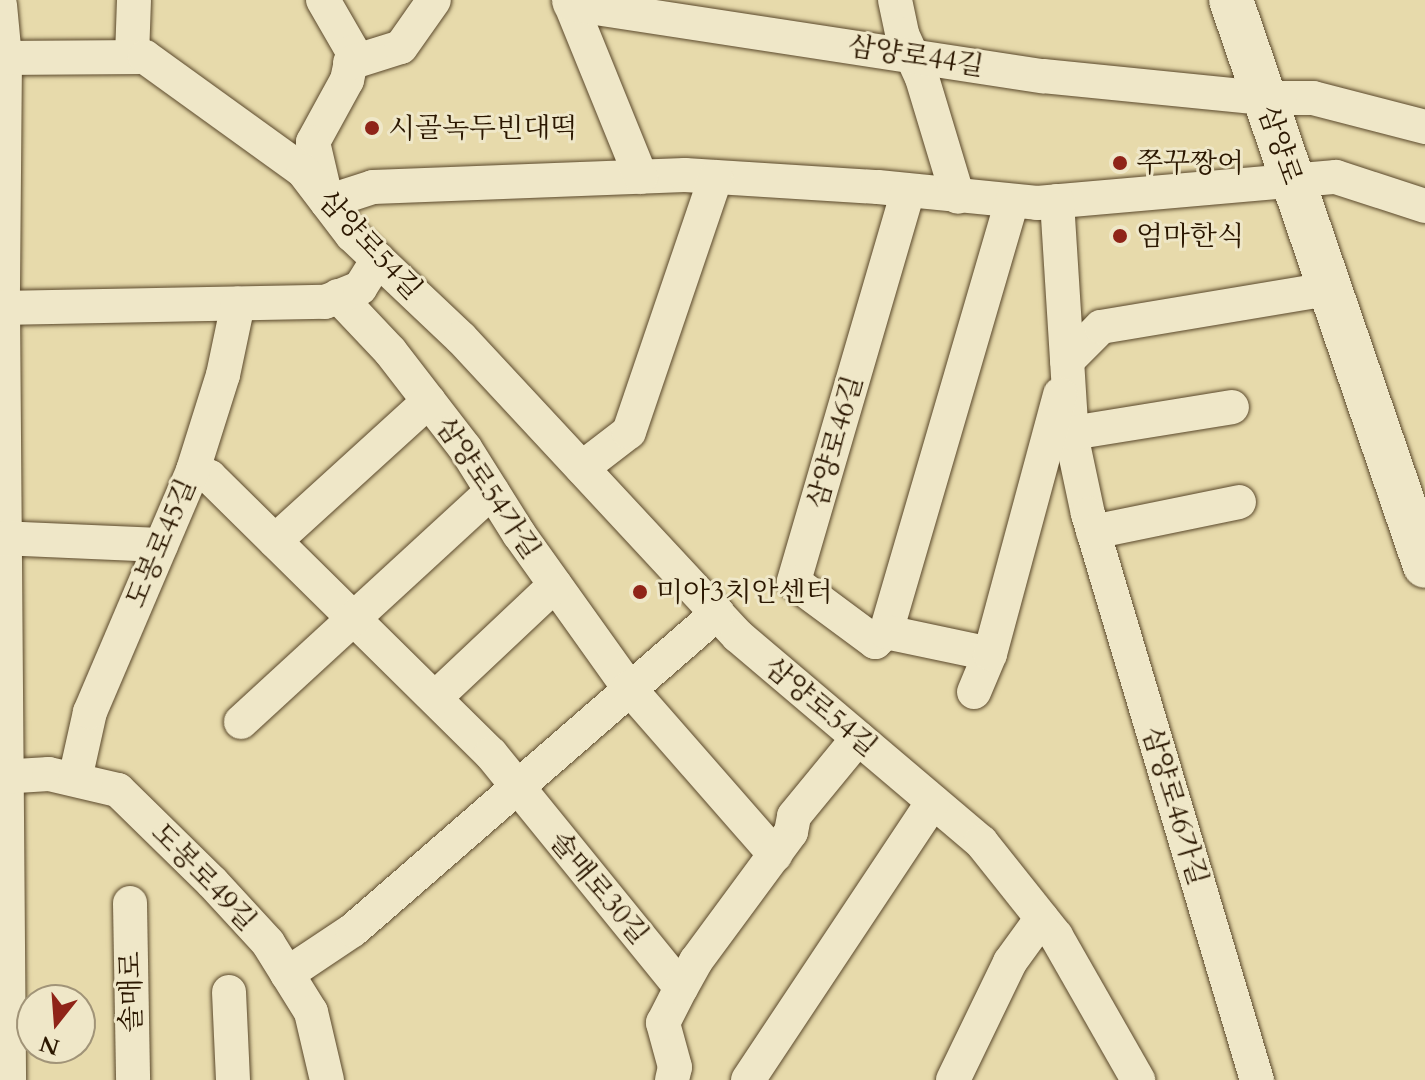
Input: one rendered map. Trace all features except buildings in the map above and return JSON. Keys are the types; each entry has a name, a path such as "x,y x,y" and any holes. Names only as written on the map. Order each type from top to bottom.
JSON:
{"main road":[{"name":"삼양로","path":"1231,0 1425,566"}],"street":[{"path":"132,57 134,0"},
{"path":"323,0 353,52 347,80 313,142 327,202 373,187 641,177 716,177 1012,201 1057,201 1336,177 1425,206"},
{"path":"350,63 401,47 434,0"},
{"path":"895,0 958,197"},
{"path":"569,2 641,177"},
{"name":"삼양로44길","path":"569,2 684,24 868,47 912,57 1043,76 1264,98 1313,98 1425,127"},
{"path":"0,5 3,58 4,1034 9,1080"},
{"name":"삼양로54길","path":"3,58 145,57 303,171 352,235 461,338 738,636 981,842 1056,936 1138,1080"},
{"path":"582,468 629,432 716,177"},
{"name":"삼양로46길","path":"908,191 794,582 875,642 886,632 990,654"},
{"path":"886,632 1012,201"},
{"name":"삼양로46가길","path":"1057,201 1072,433 1093,532 1257,1080"},
{"path":"1,308 325,302 360,288 378,259"},
{"path":"1067,364 1101,327 1328,289"},
{"name":"삼양로54가길","path":"338,296 390,351 465,448 555,585 629,688"},
{"name":"도봉로45길","path":"75,779 90,712 193,470 223,375 238,304"},
{"name":"삼양로46가길","path":"974,692 990,654 1067,364"},
{"path":"275,541 429,401"},
{"path":"1072,433 1232,407"},
{"name":"솔매로30길","path":"193,470 210,477 491,754 681,988"},
{"path":"241,722 492,491"},
{"path":"1093,532 1239,502"},
{"path":"2,538 161,545"},
{"path":"435,698 555,585"},
{"path":"287,974 353,930 718,613"},
{"path":"629,688 775,855"},
{"path":"672,1080 675,1067 663,1023 681,988 696,961 791,832 794,816 858,738"},
{"name":"도봉로49길","path":"4,777 49,774 118,790 212,882 268,943 311,1012 327,1080"},
{"path":"748,1080 933,802"},
{"name":"솔매로","path":"130,903 133,1080"},
{"path":"953,1080 1010,962 1042,918"},
{"path":"229,992 233,1080"}],"place":[{"name":"시골녹두빈대떡","path":"372,128"},
{"name":"쭈꾸짱어","path":"1120,163"},
{"name":"엄마한식","path":"1120,236"},
{"name":"미아3치안센터","path":"640,592"}]}
